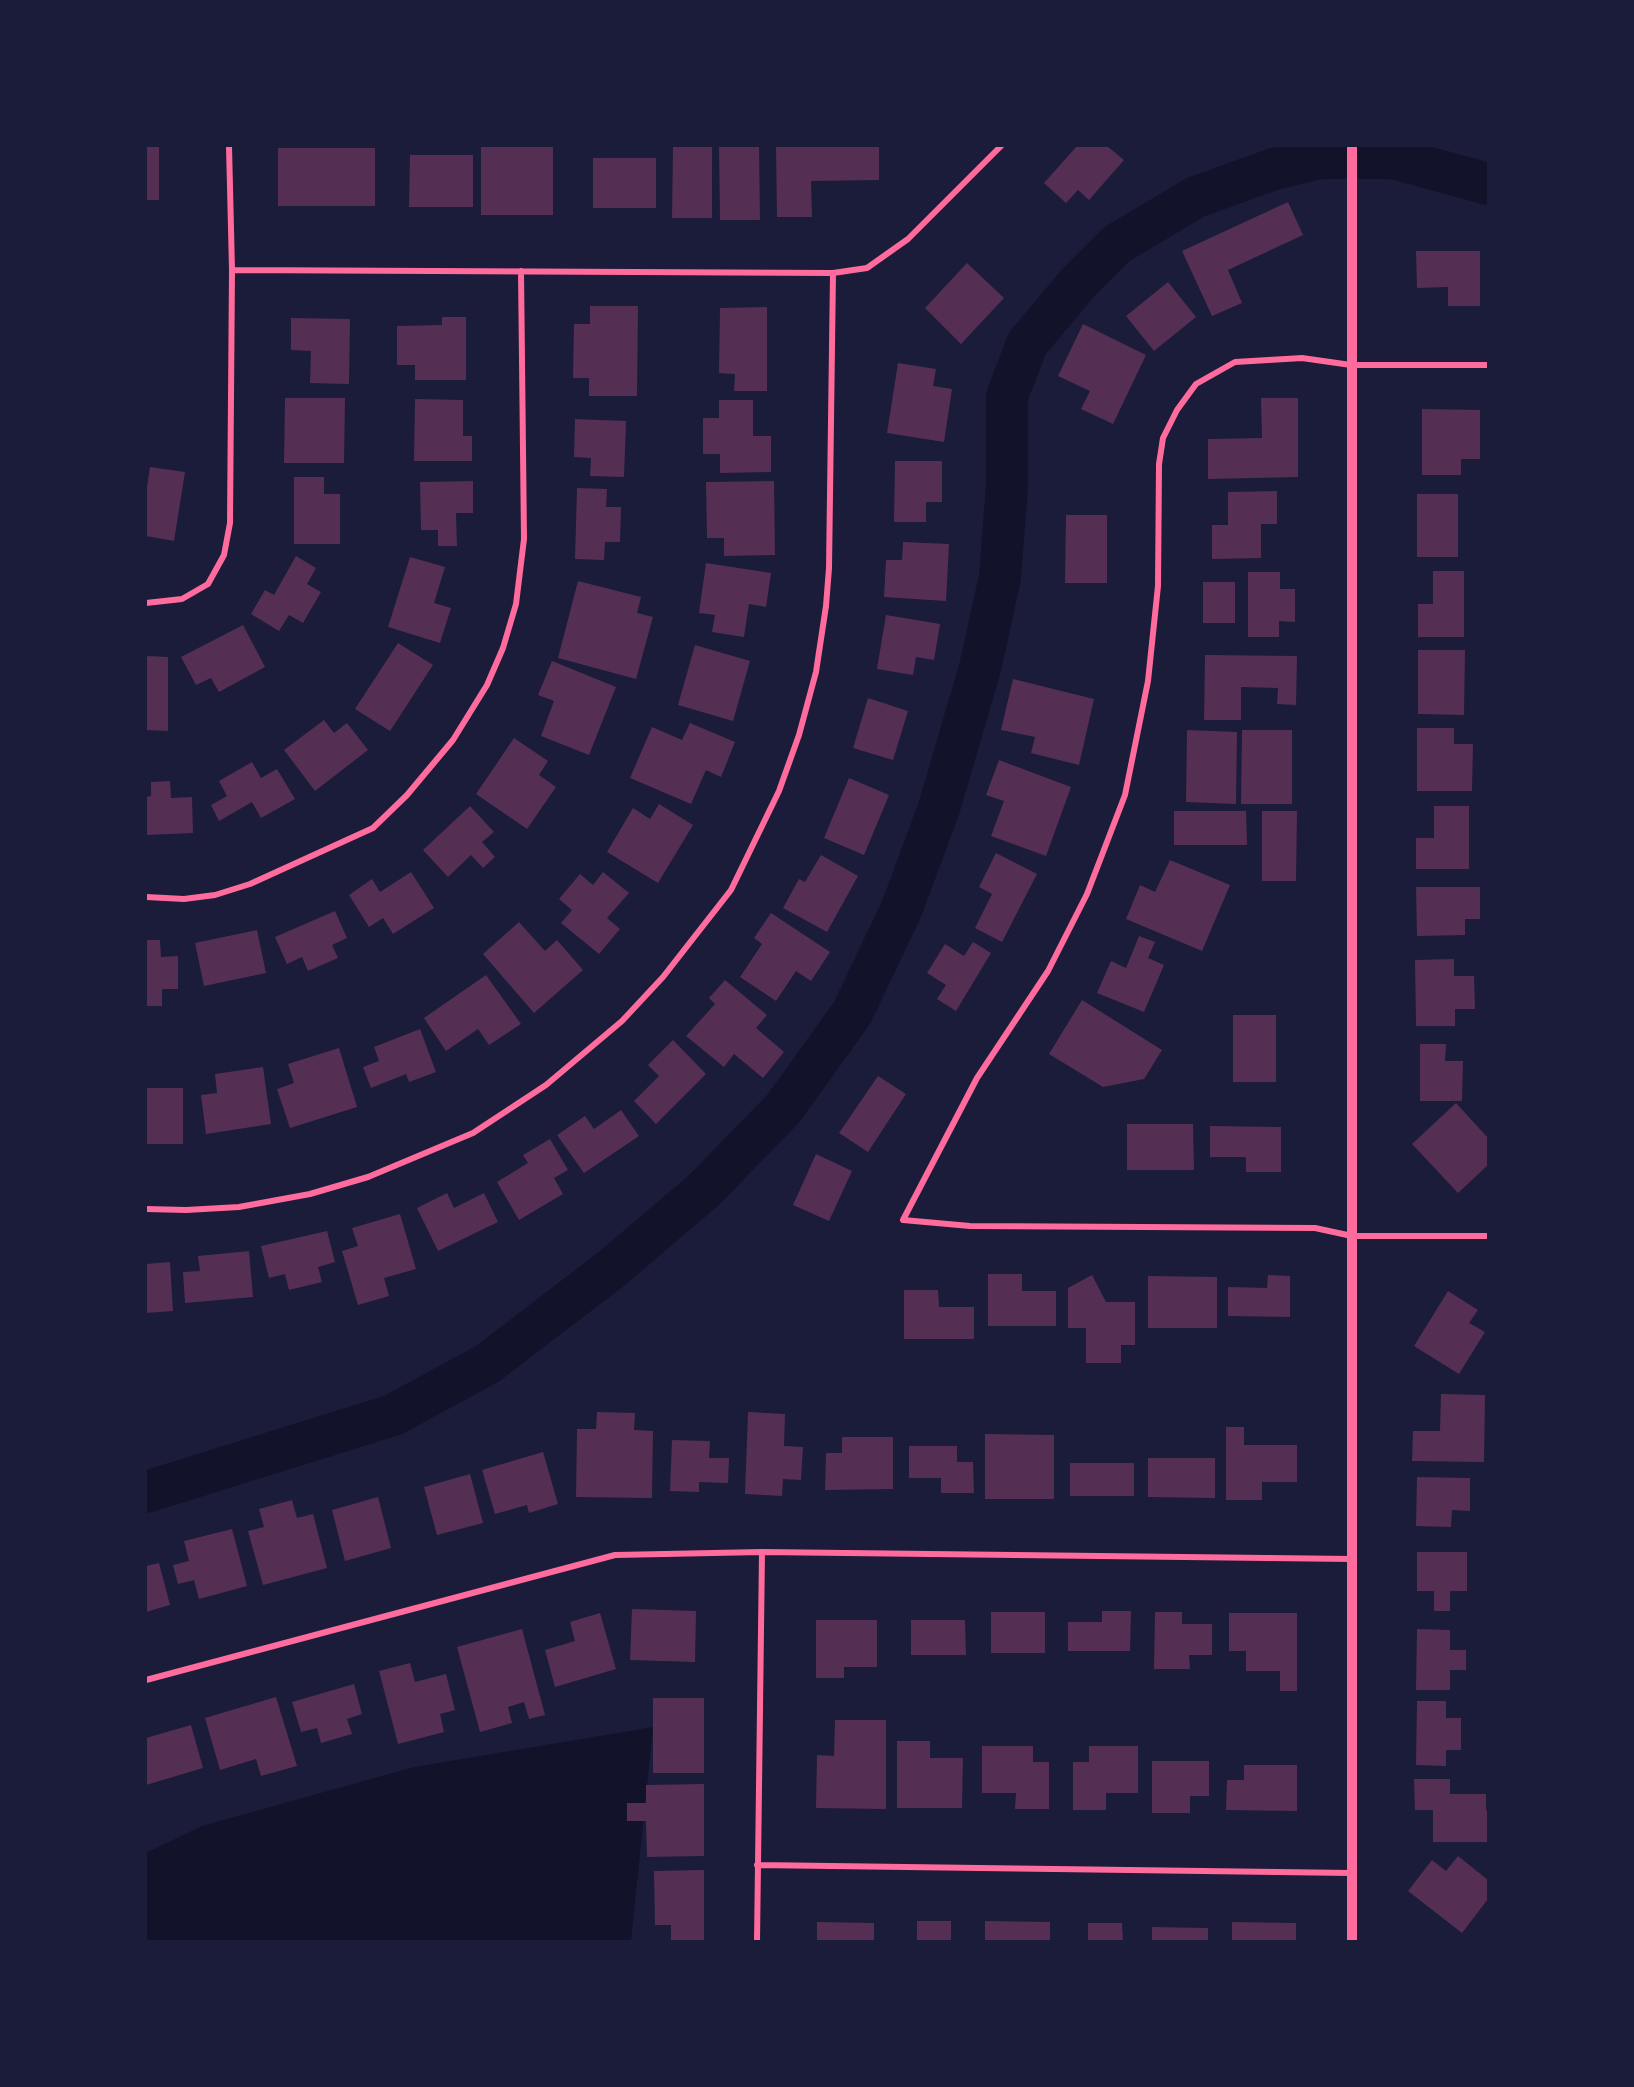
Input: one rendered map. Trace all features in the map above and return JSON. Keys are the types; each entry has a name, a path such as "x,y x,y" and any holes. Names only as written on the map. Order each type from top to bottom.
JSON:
{"street":[{"path":"146,603 182,599 208,584 224,555 230,523 232,270 230,146"},
{"path":"232,270 833,273 867,268 908,239 1001,146"},
{"path":"1352,146 1352,1941"},
{"path":"146,897 184,899 250,884 373,828 407,795 453,740 487,685 504,648 516,604 524,538 520,271"},
{"path":"146,1209 186,1210 238,1207 310,1194 368,1177 473,1133 546,1085 622,1021 663,977 731,890 779,791 799,735 816,672 829,568 833,273"},
{"path":"1488,365 1351,365 1302,358 1235,362 1197,384 1177,410 1163,438 1159,464 1158,586 1148,681 1125,795 1087,894 1048,971 977,1078 903,1220 970,1226 1315,1228 1352,1236 1488,1236"},
{"path":"146,1680 615,1555 762,1552 1352,1559"},
{"path":"757,1941 762,1552"},
{"path":"757,1866 1351,1873"}],"shaded area":[{"path":"653,1727 631,1941 146,1942 146,1853 202,1826 414,1767"}],"building":[{"path":"146,146 159,146 159,200 146,200"},
{"path":"481,146 553,146 553,215 481,215"},
{"path":"673,146 712,146 712,218 672,218"},
{"path":"719,146 759,146 760,220 720,220"},
{"path":"776,146 879,146 879,180 811,181 812,217 777,217"},
{"path":"1077,146 1107,146 1124,160 1089,200 1078,190 1066,203 1044,183"},
{"path":"278,148 375,148 375,206 278,206"},
{"path":"410,155 473,155 473,207 409,207"},
{"path":"593,158 656,158 656,208 593,208"},
{"path":"1288,202 1303,235 1228,270 1242,303 1212,316 1182,251"},
{"path":"1416,251 1480,251 1480,306 1448,306 1448,287 1417,288"},
{"path":"967,263 1004,298 961,344 925,308"},
{"path":"1168,282 1196,317 1154,351 1126,316"},
{"path":"590,306 638,306 637,396 589,396 589,378 573,378 574,324 590,324"},
{"path":"767,307 767,391 734,391 735,374 719,373 720,308"},
{"path":"442,317 466,317 466,380 415,380 415,365 397,365 397,326 442,325"},
{"path":"291,318 350,319 349,384 310,383 311,351 291,350"},
{"path":"1083,324 1146,355 1113,424 1081,409 1090,391 1058,376"},
{"path":"898,363 936,369 933,386 952,389 944,442 887,433"},
{"path":"285,398 345,398 344,463 284,463"},
{"path":"1261,398 1298,398 1298,477 1208,479 1208,439 1262,438"},
{"path":"415,399 463,400 463,436 472,436 472,461 414,461"},
{"path":"719,400 753,400 753,436 771,436 771,472 720,473 720,454 703,454 703,418 719,418"},
{"path":"1422,409 1480,410 1480,459 1461,459 1461,475 1422,475"},
{"path":"575,419 626,421 624,477 590,476 591,458 574,457"},
{"path":"895,461 942,461 942,502 926,502 926,522 894,522"},
{"path":"150,467 185,472 174,541 146,536 146,494"},
{"path":"294,477 324,477 324,494 340,494 340,544 294,544"},
{"path":"473,481 473,513 456,513 457,546 438,546 438,530 421,530 420,482"},
{"path":"774,481 775,555 724,556 724,538 707,538 706,482"},
{"path":"577,488 607,489 606,507 621,507 620,542 605,542 604,560 575,559"},
{"path":"1277,491 1277,524 1261,524 1261,558 1212,559 1212,525 1228,525 1228,492"},
{"path":"1417,494 1458,494 1458,557 1417,557"},
{"path":"1066,515 1107,515 1107,583 1065,583"},
{"path":"903,542 949,544 946,601 884,597 886,560 902,560"},
{"path":"296,556 316,568 307,584 321,592 303,623 289,615 279,631 251,614 265,590 274,595"},
{"path":"410,557 445,567 434,603 451,608 440,643 388,627"},
{"path":"706,563 771,573 766,607 749,604 744,637 712,632 715,615 699,613"},
{"path":"1433,571 1464,571 1464,637 1418,637 1418,604 1433,604"},
{"path":"1248,572 1280,572 1280,589 1295,589 1295,622 1279,621 1279,637 1248,637"},
{"path":"578,581 641,597 637,613 653,617 636,679 558,658"},
{"path":"1203,582 1235,582 1235,623 1203,623"},
{"path":"886,615 940,624 934,660 916,657 913,675 877,669"},
{"path":"243,625 265,667 219,692 211,678 196,685 181,657"},
{"path":"398,643 433,665 390,731 355,709"},
{"path":"695,645 750,661 733,721 678,705"},
{"path":"1418,650 1465,650 1464,715 1418,714"},
{"path":"1205,655 1297,656 1296,705 1277,704 1278,688 1241,687 1241,720 1204,720"},
{"path":"146,656 168,657 168,731 146,730"},
{"path":"552,661 616,687 589,755 541,736 554,701 538,695"},
{"path":"1013,679 1094,699 1079,765 1031,753 1035,737 1001,730"},
{"path":"868,698 908,711 893,760 853,748"},
{"path":"324,720 334,733 347,723 368,750 315,791 284,750"},
{"path":"690,723 735,742 721,777 706,770 691,804 630,778 652,727 682,740"},
{"path":"1417,728 1454,728 1454,744 1473,744 1472,791 1417,791"},
{"path":"1187,730 1237,732 1236,804 1186,802"},
{"path":"1242,730 1292,730 1292,804 1241,804"},
{"path":"514,738 548,761 539,775 556,787 527,829 476,794"},
{"path":"999,760 1071,787 1046,856 991,836 1004,801 986,795"},
{"path":"252,762 261,778 277,769 295,799 261,818 252,802 219,821 211,805 227,796 219,781"},
{"path":"849,778 889,795 864,855 824,838"},
{"path":"170,781 171,798 192,797 193,833 146,835 146,797 151,796 151,782"},
{"path":"659,804 693,825 658,883 607,852 633,808 650,819"},
{"path":"470,806 494,832 482,842 495,857 483,868 471,855 448,877 423,850"},
{"path":"1434,806 1469,806 1469,869 1416,869 1416,838 1434,838"},
{"path":"1174,811 1246,811 1247,845 1174,845"},
{"path":"1262,811 1297,811 1296,881 1262,881"},
{"path":"996,853 1037,874 1002,942 975,928 992,894 979,887"},
{"path":"821,855 858,876 827,932 783,908 799,879 805,882"},
{"path":"1170,860 1230,885 1202,951 1126,919 1140,885 1155,892"},
{"path":"411,872 434,908 393,934 383,918 369,927 349,895 372,879 380,892"},
{"path":"603,872 629,893 607,918 620,929 599,954 561,923 572,910 559,899 580,874 593,885"},
{"path":"1416,887 1480,887 1480,919 1465,919 1465,935 1417,936"},
{"path":"335,911 347,938 332,945 338,958 308,971 302,957 287,964 275,937"},
{"path":"771,913 830,952 811,981 796,971 776,1001 740,977 762,944 754,938"},
{"path":"519,922 545,951 557,940 583,970 534,1013 483,954"},
{"path":"257,930 266,973 204,986 195,943"},
{"path":"1139,936 1155,942 1148,958 1164,965 1144,1012 1097,993 1111,961 1126,968"},
{"path":"146,940 160,940 161,957 178,956 178,989 162,989 162,1006 146,1006"},
{"path":"973,942 991,953 956,1011 937,999 946,985 927,973 945,944 964,956"},
{"path":"1454,959 1454,976 1474,976 1475,1009 1455,1009 1455,1026 1416,1026 1415,960"},
{"path":"486,975 521,1024 489,1045 478,1029 446,1051 424,1018"},
{"path":"725,980 767,1015 756,1028 784,1052 763,1078 734,1054 724,1067 686,1036 715,1004 709,998"},
{"path":"1082,1000 1162,1050 1144,1079 1103,1087 1049,1054"},
{"path":"1233,1015 1276,1015 1276,1082 1233,1082"},
{"path":"420,1029 436,1072 409,1082 406,1074 371,1088 363,1067 379,1061 374,1047"},
{"path":"673,1040 706,1074 656,1124 634,1101 659,1076 648,1065"},
{"path":"1420,1044 1446,1044 1445,1061 1463,1061 1462,1101 1420,1101"},
{"path":"339,1048 357,1107 290,1128 277,1089 294,1083 288,1064"},
{"path":"263,1067 271,1124 206,1134 201,1095 217,1093 215,1074"},
{"path":"878,1076 906,1094 868,1152 839,1133"},
{"path":"146,1088 183,1088 183,1144 146,1144"},
{"path":"1456,1103 1488,1138 1488,1165 1458,1193 1412,1144"},
{"path":"621,1110 639,1136 584,1173 557,1135 585,1116 594,1129"},
{"path":"1127,1124 1193,1124 1194,1170 1127,1170"},
{"path":"1210,1126 1281,1127 1281,1172 1246,1172 1246,1157 1210,1157"},
{"path":"550,1139 568,1170 554,1178 563,1194 519,1220 497,1182 528,1163 523,1155"},
{"path":"816,1154 852,1171 829,1221 793,1205"},
{"path":"447,1193 454,1208 484,1193 498,1222 438,1251 417,1208"},
{"path":"400,1214 416,1269 384,1278 389,1296 358,1305 342,1251 358,1246 352,1228"},
{"path":"327,1231 335,1262 318,1267 322,1282 289,1290 285,1274 269,1278 261,1246"},
{"path":"249,1251 253,1297 185,1303 183,1272 200,1271 198,1256"},
{"path":"170,1262 173,1311 146,1313 146,1264"},
{"path":"988,1274 1022,1274 1022,1291 1056,1291 1056,1326 988,1326"},
{"path":"1092,1275 1106,1302 1135,1302 1135,1345 1121,1345 1121,1363 1086,1363 1086,1328 1068,1328 1068,1288"},
{"path":"1268,1275 1290,1276 1290,1317 1228,1316 1228,1287 1267,1288"},
{"path":"1148,1276 1217,1277 1217,1328 1148,1328"},
{"path":"904,1290 938,1290 939,1307 974,1307 974,1339 904,1339"},
{"path":"1448,1291 1478,1310 1469,1323 1485,1332 1459,1374 1414,1346"},
{"path":"1441,1394 1485,1395 1484,1462 1412,1461 1413,1431 1440,1431"},
{"path":"597,1412 635,1413 634,1430 653,1431 652,1498 576,1497 577,1429 596,1429"},
{"path":"748,1412 785,1414 784,1446 803,1447 801,1480 783,1479 782,1496 745,1494"},
{"path":"1226,1427 1244,1427 1244,1445 1297,1445 1297,1482 1262,1482 1262,1500 1226,1500"},
{"path":"985,1434 1054,1435 1054,1499 985,1499"},
{"path":"842,1437 893,1437 893,1489 825,1490 826,1453 842,1453"},
{"path":"672,1440 710,1441 709,1458 729,1458 728,1483 699,1482 699,1492 670,1491"},
{"path":"909,1446 957,1446 957,1462 973,1462 974,1493 941,1493 941,1478 909,1478"},
{"path":"543,1452 558,1504 529,1513 527,1505 495,1514 482,1470"},
{"path":"1148,1458 1215,1458 1215,1498 1148,1497"},
{"path":"1070,1463 1134,1463 1134,1496 1070,1496"},
{"path":"470,1474 483,1523 437,1535 424,1487"},
{"path":"1417,1477 1470,1478 1470,1511 1452,1510 1451,1527 1416,1526"},
{"path":"378,1497 391,1548 345,1561 332,1510"},
{"path":"292,1500 297,1518 313,1514 327,1568 263,1585 248,1531 264,1527 259,1509"},
{"path":"232,1529 247,1586 199,1599 194,1580 178,1584 173,1565 189,1561 184,1541"},
{"path":"1417,1552 1467,1552 1467,1591 1450,1591 1450,1611 1434,1611 1434,1591 1417,1591"},
{"path":"159,1563 170,1605 146,1612 146,1566"},
{"path":"632,1609 696,1611 695,1662 630,1660"},
{"path":"1102,1611 1131,1611 1130,1651 1068,1651 1068,1622 1102,1622"},
{"path":"991,1612 1045,1612 1045,1653 991,1653"},
{"path":"1155,1612 1182,1612 1182,1624 1212,1624 1212,1655 1189,1655 1190,1669 1154,1669"},
{"path":"600,1613 616,1669 555,1687 545,1650 575,1641 570,1622"},
{"path":"1229,1613 1297,1613 1297,1691 1280,1691 1280,1671 1246,1671 1246,1651 1229,1651"},
{"path":"816,1620 877,1620 877,1667 844,1667 844,1678 816,1678"},
{"path":"911,1620 965,1620 966,1655 911,1655"},
{"path":"522,1629 545,1715 529,1719 524,1702 508,1707 512,1723 480,1732 457,1647"},
{"path":"1417,1629 1450,1630 1450,1650 1466,1650 1466,1670 1450,1670 1450,1690 1416,1690"},
{"path":"410,1663 415,1682 446,1674 455,1710 440,1714 444,1732 398,1744 379,1671"},
{"path":"354,1684 362,1714 347,1719 352,1734 321,1743 317,1728 301,1732 292,1702"},
{"path":"276,1697 297,1766 261,1776 256,1759 220,1770 205,1718"},
{"path":"653,1698 704,1698 704,1773 653,1773"},
{"path":"1417,1701 1446,1701 1446,1718 1461,1718 1461,1750 1446,1750 1446,1766 1416,1765"},
{"path":"835,1720 886,1720 886,1809 816,1808 817,1755 834,1756"},
{"path":"191,1725 203,1768 146,1785 146,1738"},
{"path":"897,1741 930,1741 930,1758 963,1758 962,1808 897,1808"},
{"path":"982,1746 1033,1746 1033,1762 1049,1762 1049,1809 1015,1809 1016,1793 982,1793"},
{"path":"1089,1746 1138,1746 1138,1793 1106,1793 1106,1810 1073,1810 1073,1762 1089,1762"},
{"path":"1152,1761 1209,1761 1209,1796 1190,1796 1190,1813 1152,1813"},
{"path":"1244,1765 1297,1765 1297,1811 1226,1810 1227,1780 1244,1780"},
{"path":"1414,1779 1450,1779 1450,1794 1486,1794 1487,1842 1433,1842 1433,1810 1415,1810"},
{"path":"704,1784 704,1856 647,1857 646,1821 627,1821 627,1803 646,1803 646,1785"},
{"path":"1458,1856 1488,1880 1488,1899 1462,1933 1408,1891 1432,1860 1446,1871"},
{"path":"704,1870 704,1942 671,1942 671,1925 655,1925 654,1871"},
{"path":"917,1921 951,1921 951,1942 917,1942"},
{"path":"985,1921 1050,1922 1050,1942 985,1942"},
{"path":"817,1922 874,1923 874,1942 817,1942"},
{"path":"1232,1922 1296,1923 1296,1942 1232,1942"},
{"path":"1088,1923 1122,1923 1123,1942 1088,1942"},
{"path":"1152,1927 1208,1928 1208,1942 1152,1942"}],"waterway":[{"path":"146,1492 393,1415 487,1364 610,1270 703,1191 783,1109 852,1013 902,908 939,808 980,668 1000,577 1007,485 1007,396 1027,344 1078,283 1117,244 1196,197 1274,169 1319,158 1393,158 1488,184"}]}
